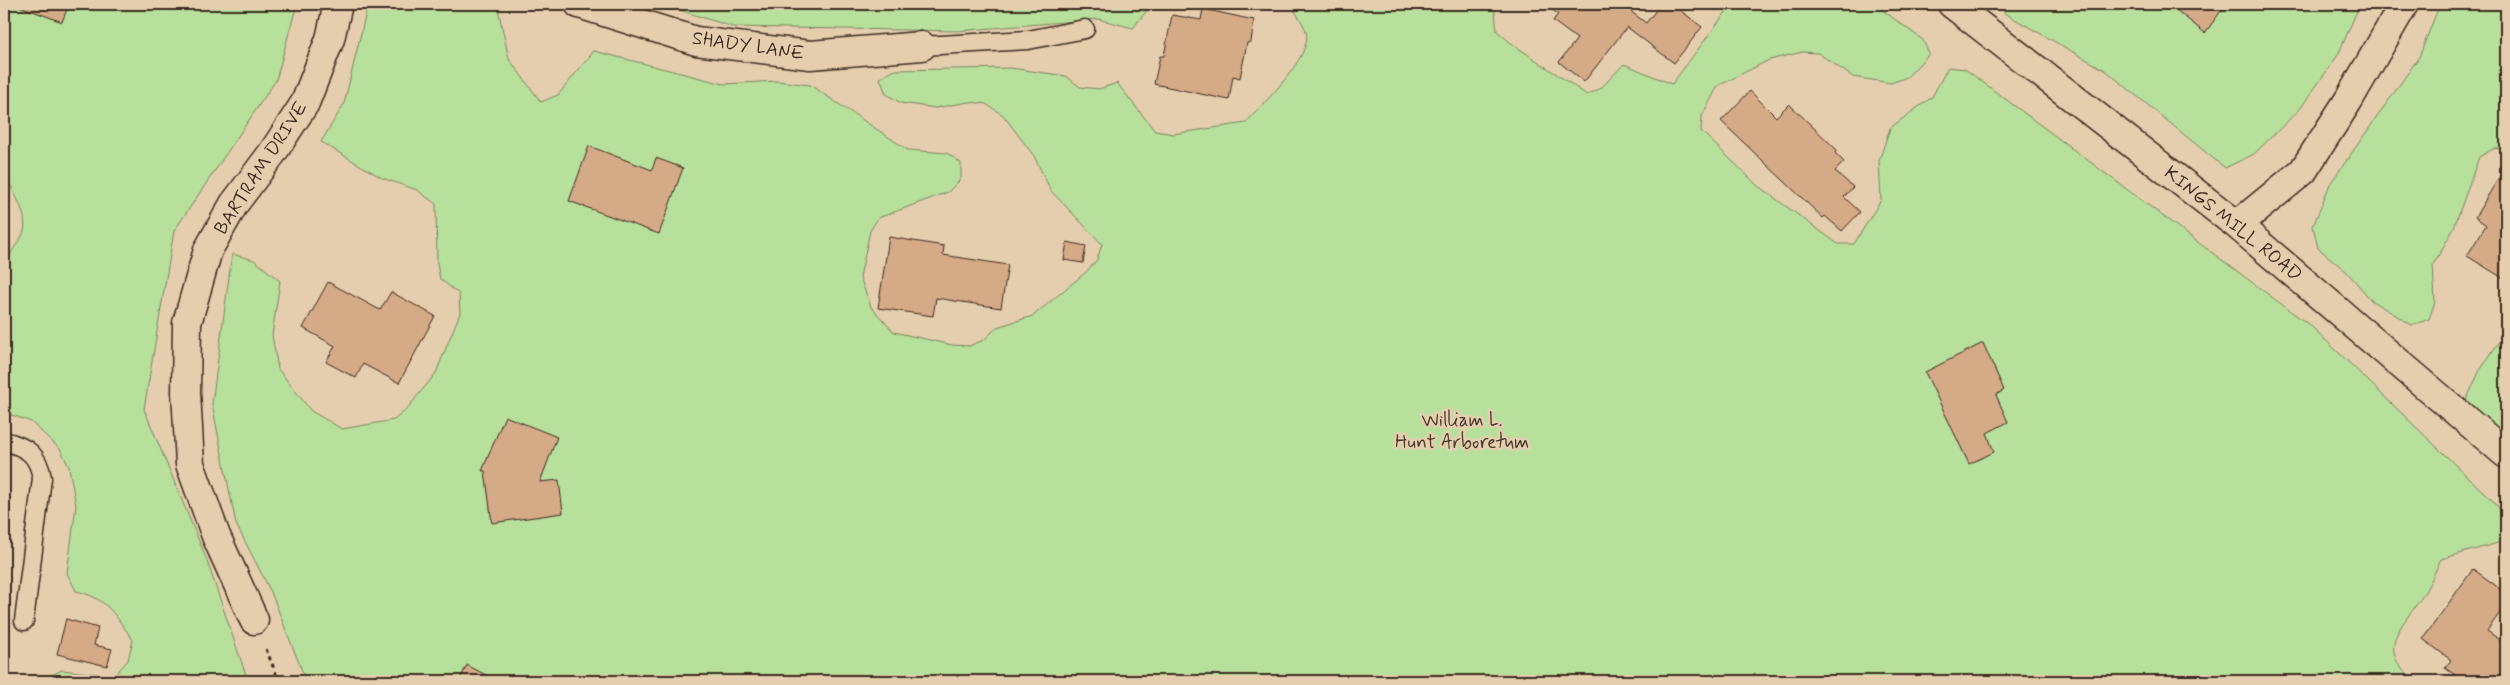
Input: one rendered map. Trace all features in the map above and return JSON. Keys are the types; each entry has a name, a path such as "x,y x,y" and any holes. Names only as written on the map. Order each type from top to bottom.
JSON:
{"street":[{"name":"BARTRAM DRIVE","path":"254,620 216,536 190,464 186,392 187,323 208,250 234,204 273,152 306,103 330,39 338,4"},
{"name":"SHADY LANE","path":"579,4 696,41 810,55 922,46"},
{"name":"KINGS MILL ROAD","path":"1952,4 2237,225 2506,454"},
{"path":"2237,225 2303,171 2348,101 2404,4"}],"lane":[{"path":"922,46 1028,40 1085,28"},
{"path":"4,441 32,454 40,464 42,478 24,621"}],"green space":[{"path":"4,4 297,4 276,80 174,231 144,409 206,558 248,681 48,681 47,677 62,670 114,676 128,660 133,640 110,609 96,598 76,591 67,573 76,506 69,467 61,450 31,422 4,412 4,271 8,259 24,231 25,222 17,198 10,185 4,179"},
{"name":"William L. Hunt Arboretum","path":"368,4 497,4 509,59 541,102 558,95 594,51 724,84 777,81 810,85 908,150 947,153 961,163 961,179 948,192 878,218 870,231 860,277 871,307 894,332 952,345 969,346 984,340 997,327 1033,316 1086,272 1097,260 1102,244 1051,191 1034,156 1003,115 986,104 969,102 935,108 901,103 886,94 880,78 895,70 1011,68 1066,76 1080,87 1099,89 1117,83 1155,131 1173,134 1246,123 1274,92 1295,66 1306,41 1305,28 1290,4 1494,4 1497,31 1511,43 1587,95 1601,88 1624,64 1672,84 1732,4 1874,4 1923,40 1929,54 1907,77 1891,83 1853,77 1818,53 1802,52 1769,60 1718,86 1702,116 1701,131 1758,186 1838,244 1854,244 1881,200 1879,161 1890,128 1932,97 1948,67 1965,69 2312,327 2496,504 2505,521 2505,541 2441,559 2426,590 2403,624 2394,645 2395,656 2401,668 2414,681 306,681 271,592 236,524 212,404 232,254 254,260 280,281 272,335 278,369 311,411 342,429 394,420 406,410 436,373 460,313 459,294 440,279 437,263 436,204 417,190 382,178 321,142 344,104"},
{"path":"660,4 1152,4 1133,28 1098,19 958,31 733,27"},
{"path":"2002,4 2360,4 2338,55 2300,109 2254,154 2225,168 2105,70 2004,13"},
{"path":"2440,4 2506,4 2506,148 2493,149 2479,157 2453,230 2433,265 2435,302 2429,319 2412,325 2372,301 2346,271 2318,248 2313,226 2330,184 2419,57"},
{"path":"2506,331 2506,433 2464,405 2479,372"}],"building":[{"path":"14,4 69,4 62,22"},
{"path":"1544,4 1621,4 1646,23 1661,4 1672,4 1702,27 1674,63 1627,27 1584,82 1559,62 1577,39 1553,21 1558,14"},
{"path":"2181,4 2226,4 2205,33 2176,10"},
{"path":"1203,9 1254,20 1251,42 1247,43 1240,78 1233,76 1229,100 1154,84 1160,56 1164,56 1172,15 1201,20"},
{"path":"1750,91 1776,117 1789,104 1837,150 1835,153 1844,162 1835,171 1853,187 1844,197 1860,212 1842,231 1825,216 1823,218 1721,121"},
{"path":"589,146 652,170 656,158 683,168 659,234 569,201"},
{"path":"2506,166 2506,280 2467,256 2486,225 2475,217"},
{"path":"889,237 944,246 943,255 1008,265 1001,308 936,298 933,316 878,308"},
{"path":"1067,242 1086,246 1083,263 1064,260"},
{"path":"328,282 380,310 391,292 435,316 399,383 363,364 356,378 326,362 335,346 303,328"},
{"path":"1983,343 2004,390 1996,395 2008,422 1987,433 1994,452 1969,464 1925,372"},
{"path":"505,416 557,437 540,482 559,480 563,513 492,523 485,471 482,471"},
{"path":"2473,569 2506,593 2506,604 2487,631 2506,644 2506,681 2464,681 2445,668 2451,660 2423,639"},
{"path":"66,619 98,628 94,645 112,649 107,666 57,654"},
{"path":"467,665 497,681 459,681"}]}
